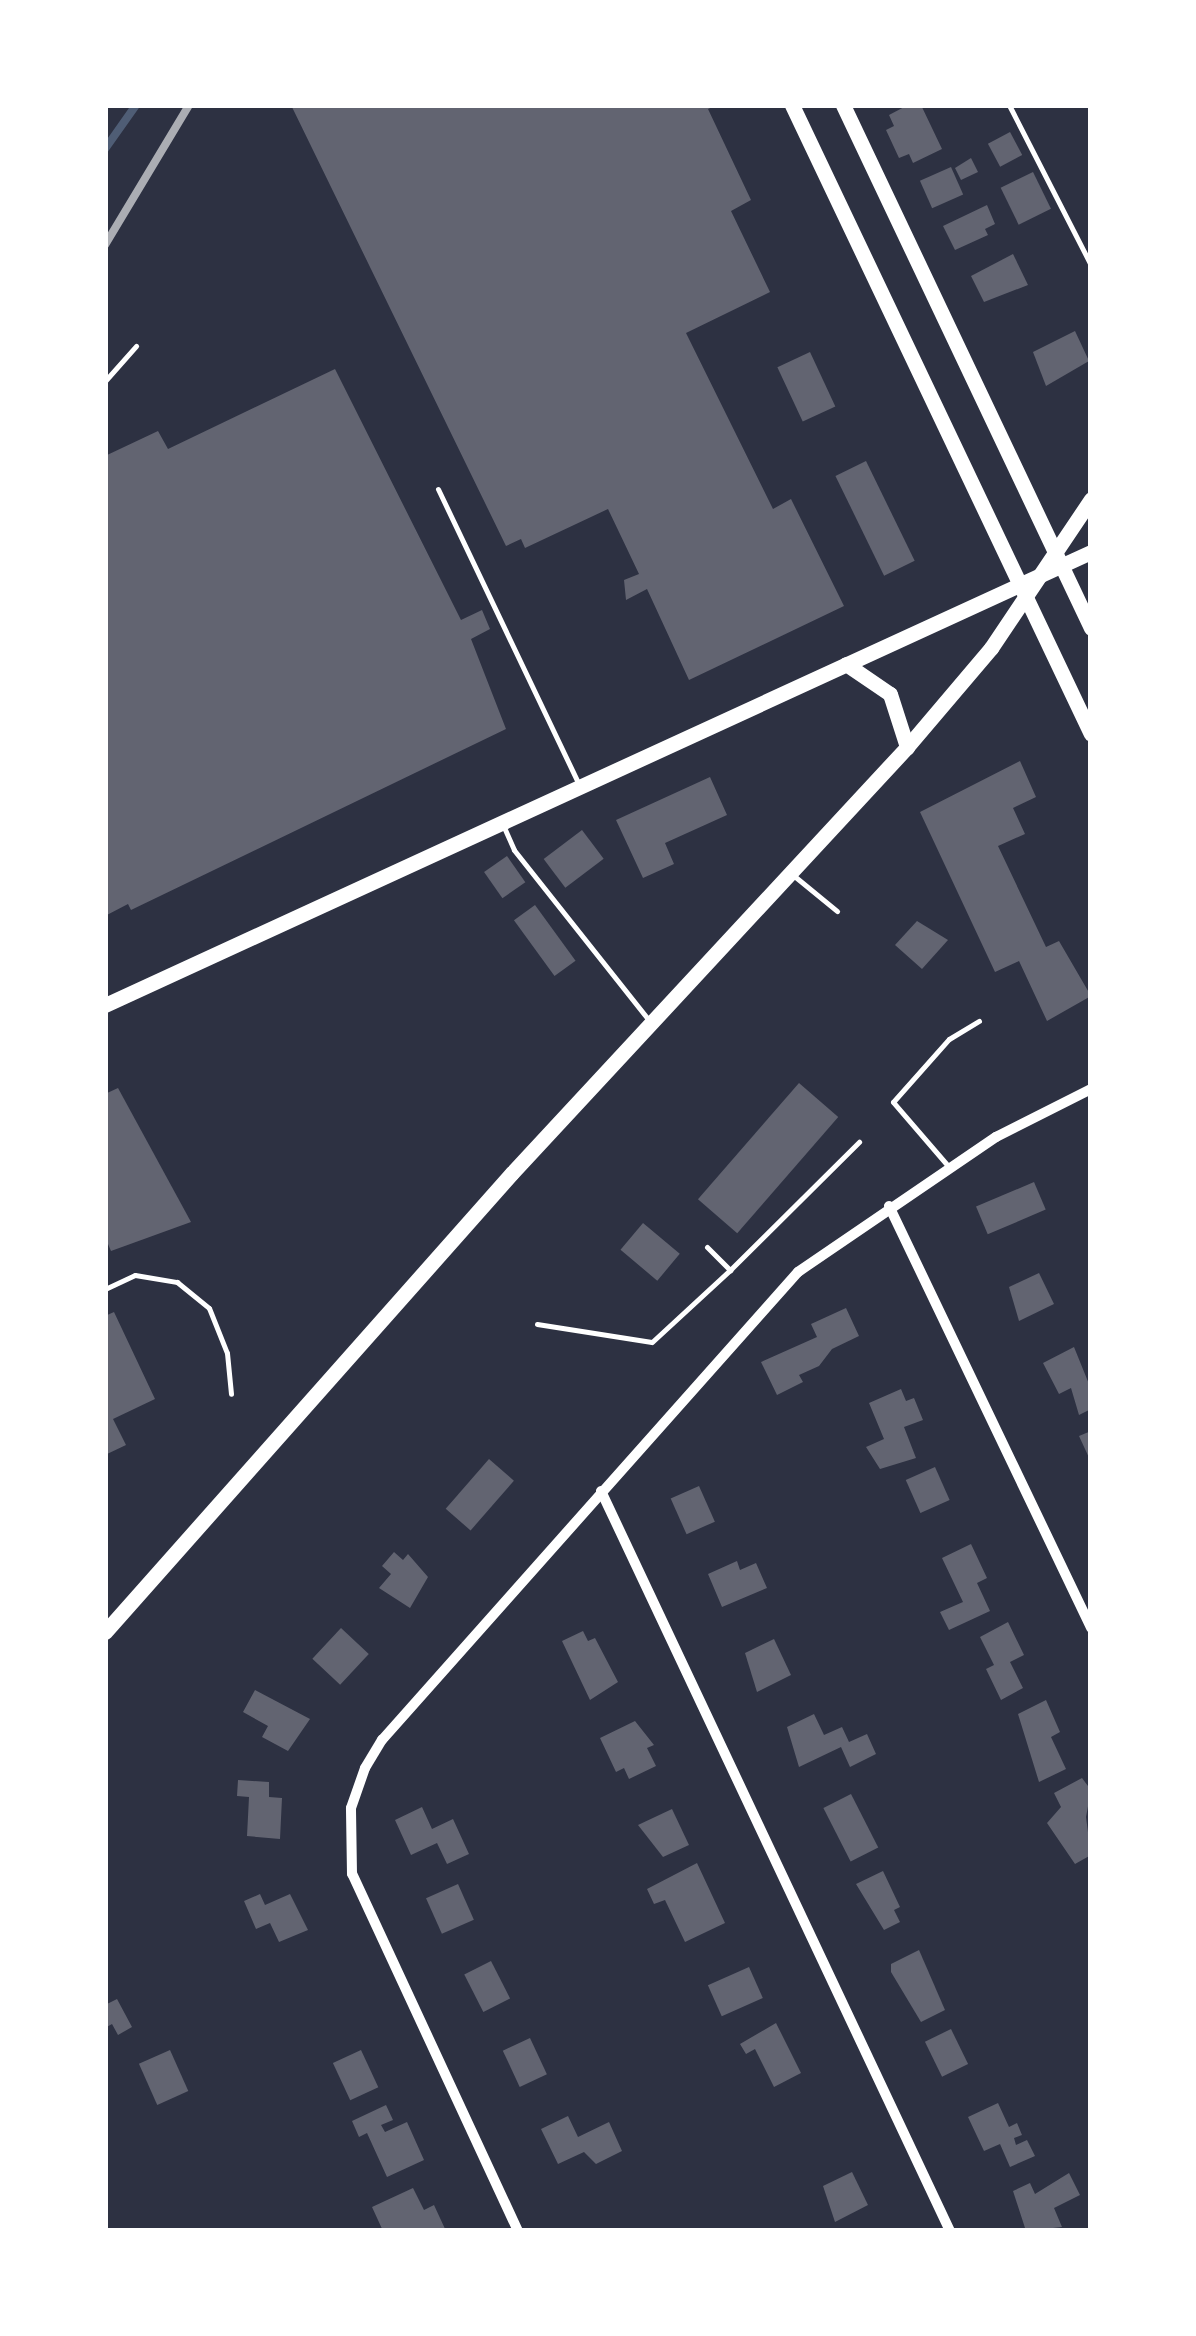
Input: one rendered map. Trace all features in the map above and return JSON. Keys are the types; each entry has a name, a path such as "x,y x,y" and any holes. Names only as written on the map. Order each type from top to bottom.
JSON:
{"main road":[{"path":"792,105 1091,734"},
{"path":"843,105 1091,628"},
{"path":"105,1632 652,1022 906,747 1024,591 1059,559 1091,499"},
{"path":"1059,559 1091,552"},
{"path":"105,1005 846,664 1024,591"},
{"path":"846,664 890,694 906,747"}],"street":[{"path":"518,2231 352,1874 351,1808 374,1752 798,1272 889,1206 1024,1119 1091,1089"},
{"path":"889,1206 1091,1628"},
{"path":"602,1491 950,2231"}],"lane":[{"path":"1009,105 1091,265"},
{"path":"105,381 136,346"},
{"path":"438,489 580,786"},
{"path":"502,822 514,850 652,1022"},
{"path":"790,873 837,911"},
{"path":"949,1167 893,1102 949,1040 979,1022"},
{"path":"537,1324 652,1342 858,1142"},
{"path":"707,1248 730,1270"},
{"path":"105,1289 135,1275 177,1282 209,1308 227,1353 231,1394"}],"building":[{"path":"291,105 717,105 708,109 751,200 731,211 770,292 686,333 773,509 791,499 844,606 689,680 647,589 626,600 624,580 639,574 608,509 525,548 521,539 506,546"},
{"path":"908,105 921,105 942,149 913,163 909,154 899,158 886,130 894,126 889,115"},
{"path":"1010,132 1022,155 1000,167 988,144"},
{"path":"971,158 978,172 961,180 955,168"},
{"path":"951,167 963,194 932,208 920,181"},
{"path":"1033,172 1051,209 1019,225 1001,188"},
{"path":"987,205 995,224 985,229 988,235 955,250 943,226"},
{"path":"1013,254 1028,285 984,302 971,276"},
{"path":"1075,331 1089,361 1046,386 1033,352"},
{"path":"810,352 835,406 803,422 777,367"},
{"path":"335,369 461,620 482,610 490,629 471,639 506,729 131,910 128,904 105,916 105,456 158,431 168,449"},
{"path":"866,461 915,561 884,576 835,476"},
{"path":"1020,761 1036,797 1013,808 1025,834 998,846 1046,947 1059,941 1091,996 1047,1021 1019,961 995,972 920,812"},
{"path":"710,777 727,815 665,843 674,864 643,878 616,820"},
{"path":"582,830 604,859 565,888 544,859"},
{"path":"507,856 525,882 502,898 484,872"},
{"path":"535,905 576,961 555,976 514,920"},
{"path":"917,921 948,940 922,969 895,945"},
{"path":"799,1083 838,1117 737,1233 698,1199"},
{"path":"118,1088 191,1222 111,1251 105,1237 105,1094"},
{"path":"1034,1182 1046,1210 988,1234 976,1207"},
{"path":"643,1223 680,1254 657,1281 621,1250"},
{"path":"1039,1273 1054,1304 1019,1321 1009,1287"},
{"path":"846,1308 859,1336 832,1349 819,1366 799,1375 803,1382 777,1395 761,1362 817,1337 811,1324"},
{"path":"114,1312 155,1399 113,1419 126,1445 105,1455 105,1316"},
{"path":"1074,1347 1091,1389 1091,1409 1079,1415 1071,1388 1059,1394 1043,1363"},
{"path":"901,1389 906,1401 914,1398 923,1420 904,1427 916,1458 880,1469 866,1447 884,1439 869,1403"},
{"path":"1091,1431 1091,1462 1079,1436"},
{"path":"489,1459 514,1481 471,1530 446,1509"},
{"path":"935,1467 950,1500 920,1513 906,1480"},
{"path":"699,1486 715,1522 687,1534 671,1499"},
{"path":"971,1544 987,1578 977,1583 990,1611 949,1630 940,1612 963,1602 942,1558"},
{"path":"394,1552 403,1560 408,1554 428,1577 410,1608 379,1588 391,1574 382,1566"},
{"path":"737,1561 740,1570 756,1563 767,1588 722,1607 708,1574"},
{"path":"1008,1622 1024,1655 1010,1662 1023,1688 1001,1700 986,1669 994,1665 980,1637"},
{"path":"341,1628 369,1654 340,1685 312,1659"},
{"path":"583,1631 588,1641 595,1638 618,1682 590,1700 562,1641"},
{"path":"774,1639 791,1675 757,1692 745,1653"},
{"path":"255,1690 310,1719 288,1751 262,1737 268,1726 243,1712"},
{"path":"1046,1700 1060,1732 1051,1737 1066,1769 1039,1782 1018,1714"},
{"path":"814,1714 824,1735 842,1727 849,1742 867,1734 876,1754 850,1767 841,1747 799,1767 787,1727"},
{"path":"635,1721 654,1745 647,1748 656,1766 629,1779 624,1768 616,1772 600,1738"},
{"path":"1082,1778 1091,1790 1086,1817 1091,1855 1075,1864 1047,1823 1061,1807 1054,1793"},
{"path":"238,1780 269,1782 269,1797 282,1798 280,1839 247,1836 249,1797 237,1796"},
{"path":"851,1794 878,1847 851,1862 823,1808"},
{"path":"422,1807 432,1829 453,1819 469,1854 447,1864 437,1843 411,1855 395,1820"},
{"path":"672,1809 689,1845 663,1857 638,1825"},
{"path":"697,1863 725,1923 685,1942 665,1900 654,1904 647,1889"},
{"path":"883,1871 900,1907 894,1910 900,1922 884,1930 856,1884"},
{"path":"458,1884 474,1920 442,1934 426,1898"},
{"path":"260,1894 265,1905 290,1894 308,1930 279,1942 270,1923 256,1929 244,1901"},
{"path":"919,1950 945,2010 921,2022 891,1972 891,1964"},
{"path":"491,1961 510,1998 483,2012 464,1975"},
{"path":"749,1967 763,1998 722,2016 708,1985"},
{"path":"117,1999 132,2027 118,2035 112,2024 105,2028 105,2005"},
{"path":"776,2023 801,2073 774,2087 755,2049 746,2054 740,2044"},
{"path":"951,2029 968,2064 942,2077 925,2042"},
{"path":"530,2038 547,2074 520,2087 503,2051"},
{"path":"170,2050 188,2091 157,2105 139,2064"},
{"path":"361,2050 378,2087 350,2100 333,2063"},
{"path":"998,2103 1009,2127 1017,2123 1022,2135 1014,2138 1016,2145 1027,2140 1035,2156 1010,2167 1000,2144 984,2151 968,2117"},
{"path":"386,2105 393,2120 381,2125 385,2132 407,2122 424,2160 387,2177 367,2133 359,2137 352,2121"},
{"path":"568,2116 578,2137 609,2122 622,2151 596,2164 584,2152 558,2164 541,2129"},
{"path":"852,2172 868,2205 835,2222 823,2186"},
{"path":"1069,2173 1080,2195 1054,2208 1062,2227 1026,2231 1013,2191 1030,2183 1035,2194"},
{"path":"413,2188 424,2210 434,2205 446,2231 383,2231 372,2207"}],"waterway":[{"path":"105,149 136,105"}],"railway":[{"path":"105,245 189,105"}]}
